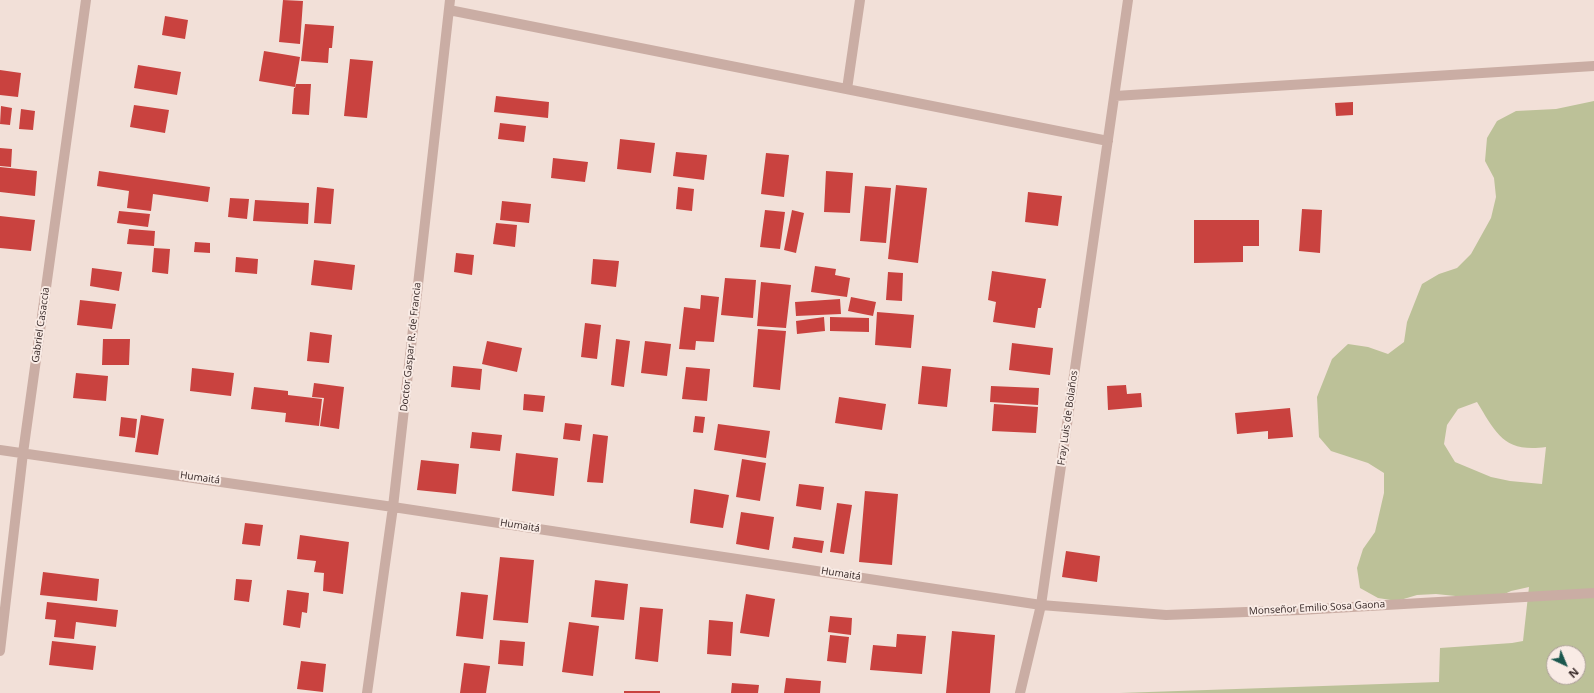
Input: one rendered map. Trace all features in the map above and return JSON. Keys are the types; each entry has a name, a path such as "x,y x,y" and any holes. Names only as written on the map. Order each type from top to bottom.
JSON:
{"street":[{"name":"Gabriel Casaccia","path":"0,651 24,453 86,0"},
{"path":"847,89 860,0"},
{"name":"Fray Luis de Bolaños","path":"1020,693 1041,605 1128,0"},
{"path":"449,5 847,89 1108,141"},
{"name":"Doctor Gaspar R. de Francia","path":"367,693 393,506 449,5"},
{"path":"1115,96 1594,66"},
{"name":"Humaitá","path":"0,450 393,506 1041,605"},
{"name":"Monseñor Emilio Sosa Gaona","path":"1041,605 1166,615 1308,609 1594,593"}],"green space":[{"path":"1594,101 1594,693 1120,693 1439,682 1440,648 1523,641 1529,587 1511,591 1494,599 1436,594 1417,595 1397,601 1378,598 1360,588 1357,568 1363,549 1375,532 1384,493 1384,473 1368,463 1331,451 1319,437 1317,397 1332,359 1348,344 1368,347 1388,354 1404,342 1407,322 1422,284 1439,274 1457,268 1471,254 1491,218 1496,197 1494,178 1485,161 1487,138 1497,121 1516,111 1556,109","holes":["1477,402 1496,431 1511,444 1520,447 1546,447 1542,484 1510,481 1491,477 1455,462 1444,444 1447,425 1458,409"]}],"building":[{"path":"283,0 303,1 300,44 279,42"},
{"path":"165,16 188,20 185,39 162,35"},
{"path":"305,24 334,26 332,48 329,48 328,63 301,61"},
{"path":"264,51 300,57 295,87 259,81"},
{"path":"350,59 373,61 367,118 344,116"},
{"path":"138,65 181,72 177,95 134,88"},
{"path":"0,70 21,73 18,97 0,95"},
{"path":"296,84 311,84 309,115 292,114 294,88"},
{"path":"496,96 549,102 548,118 494,112"},
{"path":"1353,102 1353,115 1336,116 1335,103"},
{"path":"134,105 169,110 165,133 130,127"},
{"path":"1,106 12,108 10,125 0,124"},
{"path":"21,109 35,111 33,130 19,129"},
{"path":"500,123 526,126 524,142 498,139"},
{"path":"620,139 655,143 651,173 617,169"},
{"path":"0,148 12,149 11,167 0,166"},
{"path":"676,152 707,155 704,180 673,176"},
{"path":"766,153 789,155 784,197 761,194"},
{"path":"553,158 588,162 585,182 551,178"},
{"path":"0,167 37,171 35,196 0,192"},
{"path":"99,171 210,187 208,202 153,194 151,211 127,208 129,191 97,186"},
{"path":"826,171 853,173 850,213 824,212"},
{"path":"896,185 927,188 918,263 888,259"},
{"path":"865,186 891,188 886,243 860,241"},
{"path":"317,187 334,189 331,224 314,223"},
{"path":"678,187 694,189 692,211 676,209"},
{"path":"1028,192 1062,196 1058,226 1025,222"},
{"path":"230,198 249,199 247,219 228,217"},
{"path":"255,200 309,203 308,224 253,221"},
{"path":"502,201 531,204 529,223 500,220"},
{"path":"1302,209 1322,210 1320,253 1299,251"},
{"path":"765,210 785,212 780,249 760,247"},
{"path":"792,210 804,213 796,253 784,250"},
{"path":"119,211 150,214 148,227 117,223"},
{"path":"0,216 35,220 31,251 0,248"},
{"path":"1194,220 1259,220 1259,246 1243,246 1243,262 1194,263"},
{"path":"496,223 517,225 515,247 493,244"},
{"path":"129,229 155,231 154,246 127,244"},
{"path":"195,242 210,243 210,253 194,252"},
{"path":"154,248 170,249 168,274 152,272"},
{"path":"456,253 474,255 472,275 454,272"},
{"path":"236,257 258,259 257,274 235,272"},
{"path":"593,259 619,261 616,287 591,284"},
{"path":"314,260 355,265 352,290 311,285"},
{"path":"815,266 836,269 835,275 850,278 847,297 811,292"},
{"path":"92,268 122,272 119,291 90,286"},
{"path":"992,271 1046,279 1041,308 1038,308 1035,328 993,322 996,302 988,300"},
{"path":"888,272 903,273 902,301 886,300"},
{"path":"725,278 756,280 753,318 721,315"},
{"path":"761,282 791,285 786,328 757,326"},
{"path":"701,295 719,297 714,342 696,341 695,350 679,349 684,307 700,309"},
{"path":"851,297 876,302 873,316 848,311"},
{"path":"840,299 841,314 796,316 795,302"},
{"path":"80,300 116,304 112,329 77,325"},
{"path":"877,312 914,315 911,348 875,345"},
{"path":"824,317 825,331 797,334 796,321"},
{"path":"830,317 869,318 869,332 830,331"},
{"path":"585,323 601,325 597,359 581,357"},
{"path":"758,329 786,331 780,390 753,387"},
{"path":"310,332 332,335 329,363 307,361"},
{"path":"103,339 130,339 129,365 102,365"},
{"path":"616,339 630,341 624,387 611,385"},
{"path":"487,341 522,348 517,372 482,364"},
{"path":"645,341 671,344 667,376 641,373"},
{"path":"1012,343 1053,348 1050,375 1009,370"},
{"path":"453,366 482,369 480,390 451,387"},
{"path":"922,366 951,369 947,407 918,404"},
{"path":"686,367 710,369 707,401 682,399"},
{"path":"192,368 234,373 231,396 190,391"},
{"path":"76,373 108,376 106,401 73,398"},
{"path":"314,383 344,387 339,429 320,426 324,398 312,397"},
{"path":"1126,385 1127,394 1141,393 1142,407 1108,410 1107,386"},
{"path":"991,386 1039,388 1038,405 990,402"},
{"path":"254,387 288,391 288,395 322,399 319,426 285,422 286,413 251,409"},
{"path":"524,394 545,396 543,412 523,410"},
{"path":"839,397 886,404 882,430 835,423"},
{"path":"994,404 1038,407 1036,433 992,431"},
{"path":"1290,408 1293,437 1268,439 1268,431 1237,434 1235,413"},
{"path":"141,415 164,419 158,455 135,452"},
{"path":"695,416 705,417 703,433 693,432"},
{"path":"121,417 137,419 135,438 119,436"},
{"path":"565,423 582,425 580,441 563,439"},
{"path":"718,424 770,431 766,458 714,450"},
{"path":"472,432 502,435 500,451 470,448"},
{"path":"593,434 608,436 603,483 587,482"},
{"path":"516,453 558,458 554,496 512,491"},
{"path":"742,459 766,463 760,501 736,497"},
{"path":"421,460 459,464 456,494 417,490"},
{"path":"799,484 824,487 821,510 796,506"},
{"path":"694,489 729,495 723,528 690,523"},
{"path":"865,491 898,494 892,565 859,562"},
{"path":"837,503 852,505 844,554 830,552"},
{"path":"741,512 774,517 769,550 736,544"},
{"path":"245,523 263,525 260,546 242,544"},
{"path":"300,535 349,542 343,594 323,591 324,573 314,572 316,561 297,559"},
{"path":"794,537 824,541 822,553 792,548"},
{"path":"1066,551 1100,556 1097,582 1062,577"},
{"path":"500,557 534,560 528,623 493,620"},
{"path":"43,572 99,579 97,601 40,595"},
{"path":"236,579 252,580 249,602 234,600"},
{"path":"595,580 628,584 624,620 591,617"},
{"path":"287,590 309,593 307,613 302,612 300,628 283,625"},
{"path":"461,592 488,595 483,639 456,636"},
{"path":"746,594 775,599 769,637 740,633"},
{"path":"47,602 118,610 116,627 76,622 74,639 54,637 56,620 45,619"},
{"path":"640,607 663,609 658,662 635,659"},
{"path":"830,616 852,618 851,635 828,632"},
{"path":"709,620 733,622 731,656 707,654"},
{"path":"569,622 599,626 593,676 562,672"},
{"path":"952,631 995,635 990,693 946,693"},
{"path":"897,634 926,636 922,674 870,670 873,645 896,647"},
{"path":"830,635 849,637 846,663 827,661"},
{"path":"500,640 525,642 523,666 498,664"},
{"path":"52,641 96,646 93,670 49,665"},
{"path":"301,661 326,664 323,692 297,689"},
{"path":"464,663 490,666 486,693 460,693"},
{"path":"786,678 821,681 820,693 784,693"},
{"path":"732,683 759,685 758,693 731,693"},
{"path":"624,691 660,691 660,693 624,693"}]}
